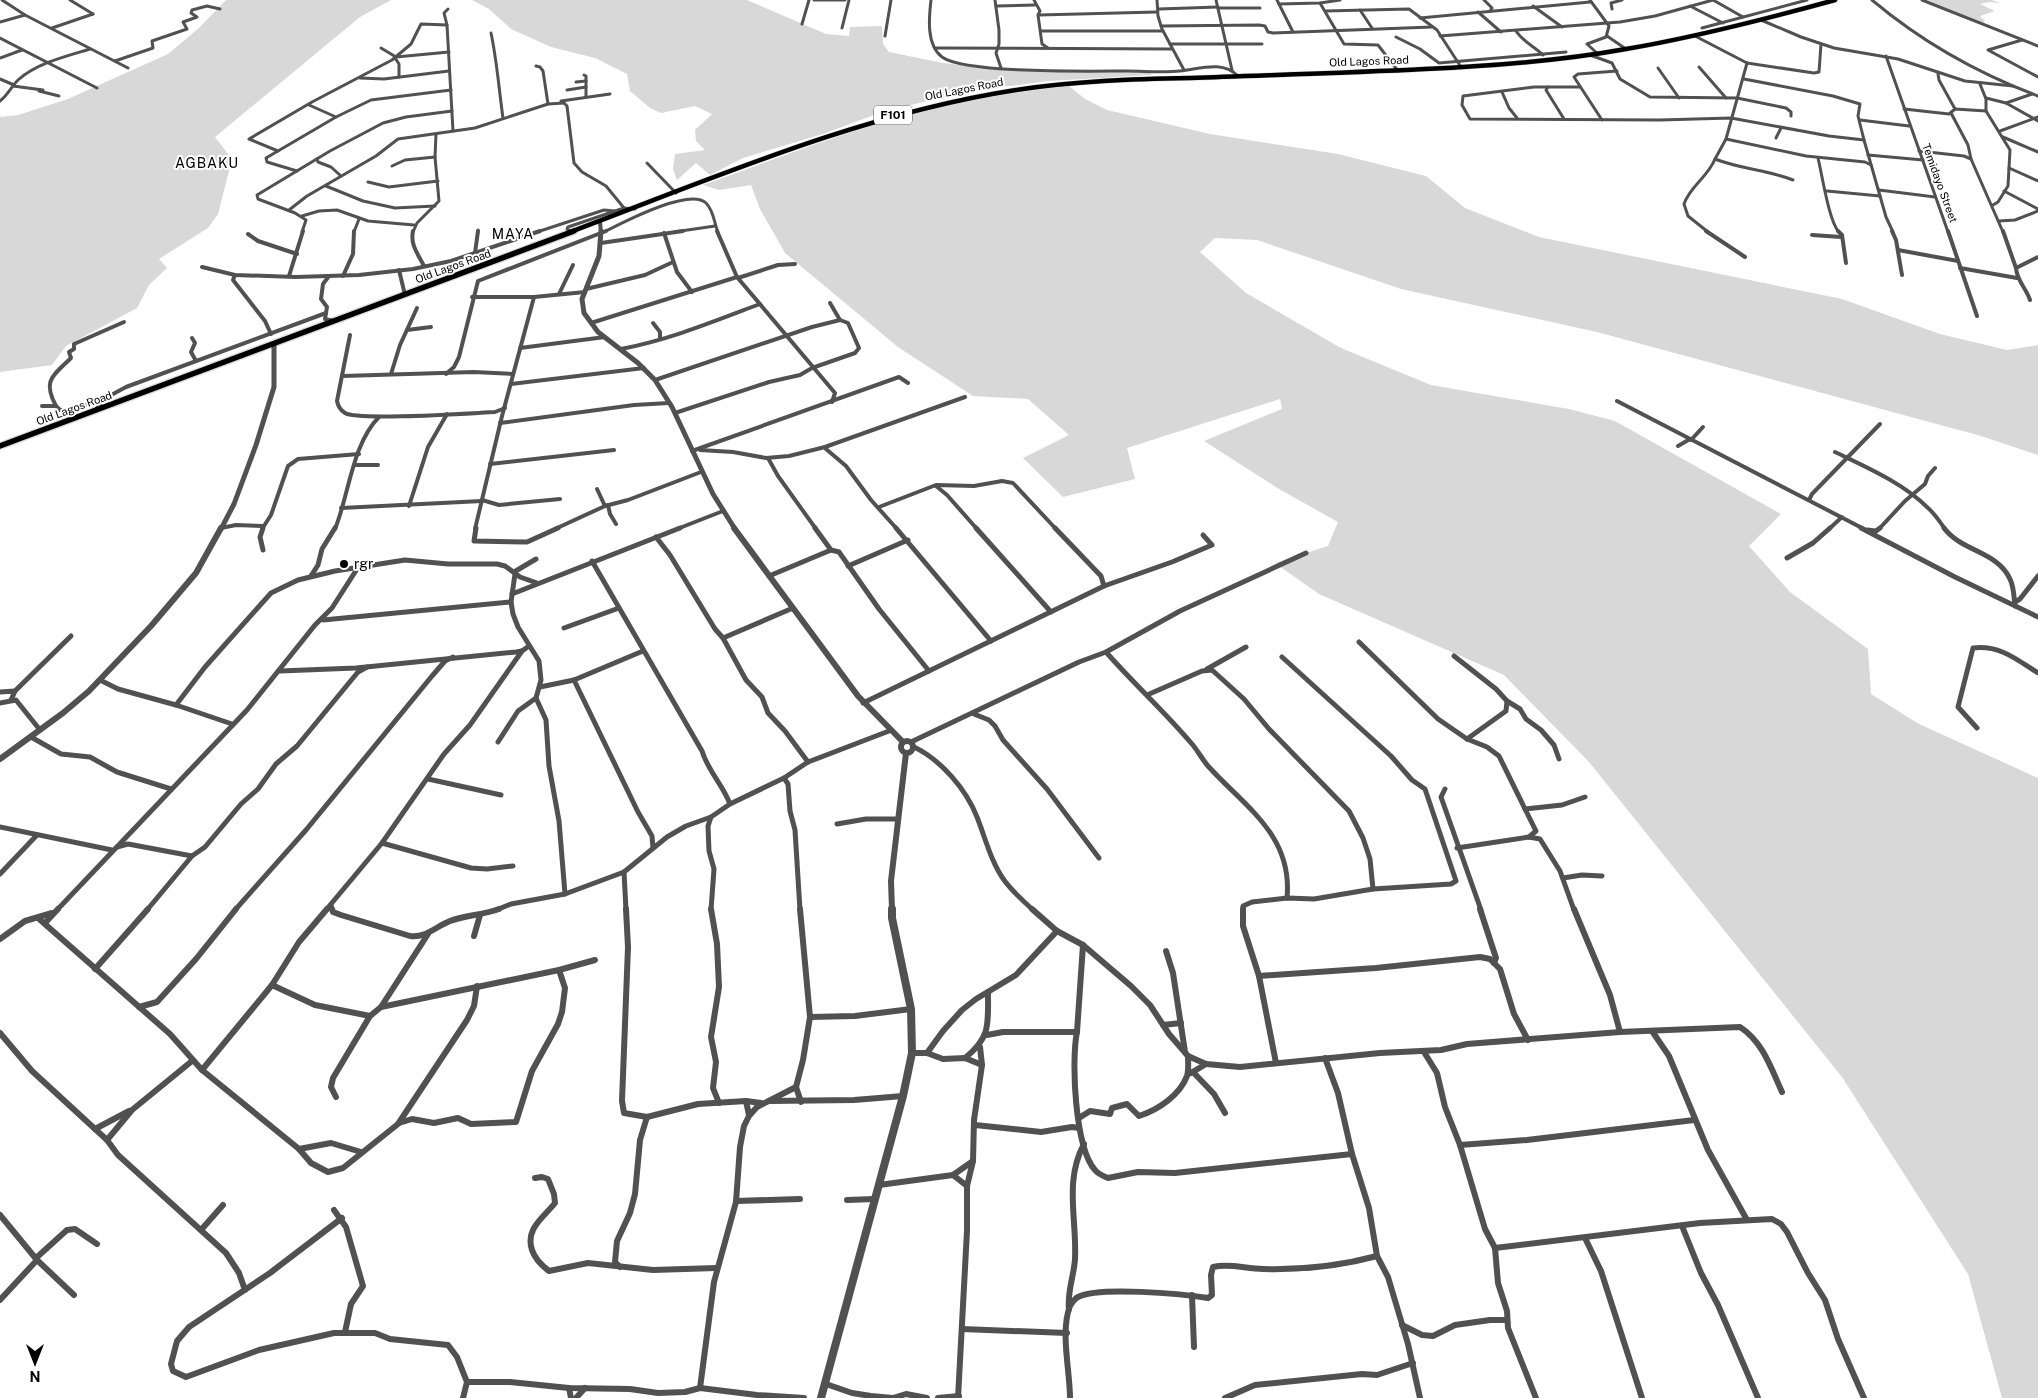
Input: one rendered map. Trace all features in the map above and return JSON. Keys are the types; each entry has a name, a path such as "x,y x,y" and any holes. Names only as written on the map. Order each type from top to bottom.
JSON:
{"main road":[{"name":"Old Lagos Road","path":"0,446 866,123 958,100 1018,89 1073,83 1398,71 1590,55 1695,36 1835,0"}],"street":[{"path":"2,0 26,15 128,68"},
{"path":"52,28 93,14 70,0"},
{"path":"75,2 80,0"},
{"path":"802,24 809,0"},
{"path":"814,0 845,0"},
{"path":"842,28 849,0"},
{"path":"885,36 891,0"},
{"path":"931,0 930,28 935,48 940,56 950,62 1001,68 1184,70 1201,66 1232,70"},
{"path":"995,0 999,30 996,60 1001,68"},
{"path":"1034,0 1035,5 1039,9 1042,44 1048,48"},
{"path":"1157,0 1161,26 1184,70"},
{"path":"1216,0 1232,70 1238,76"},
{"path":"1294,32 1278,2 1320,3 1340,0"},
{"path":"1484,0 1492,8 1490,11"},
{"path":"1539,0 1544,4"},
{"path":"1612,9 1611,3 1622,0"},
{"path":"1440,36 1609,24 1655,16 1713,0 1743,17"},
{"path":"1702,28 1807,0"},
{"path":"1872,0 1889,15 1940,50 2013,86 2038,96"},
{"path":"1922,0 2038,46"},
{"path":"1420,18 1544,4 1590,1 1609,24 1607,36"},
{"path":"1320,3 1346,45 1378,45 1398,71"},
{"path":"996,6 1035,5"},
{"path":"115,62 153,48 152,41 187,29 183,22 197,17 191,13 192,10 208,6 220,9"},
{"path":"1533,6 1562,27"},
{"path":"1690,6 1724,23"},
{"path":"1039,15 1260,8"},
{"path":"448,9 444,12 447,25 453,131"},
{"path":"1325,12 1408,9 1432,27 1461,67"},
{"path":"1360,10 1372,28"},
{"path":"1478,12 1501,32"},
{"path":"0,22 26,15"},
{"path":"1761,20 1821,44 1849,51 1886,56 1938,74 1980,84 2013,86"},
{"path":"278,151 249,139 395,58 410,44 421,24 447,25"},
{"path":"1161,26 1262,26 1270,33 1432,27"},
{"path":"1041,31 1163,31"},
{"path":"1516,31 1522,40 1536,47 1544,55"},
{"path":"491,33 496,56 494,66 503,118"},
{"path":"1607,36 1626,49"},
{"path":"1598,54 1587,44 1607,36"},
{"path":"1695,36 1747,63 1816,73 1818,72 1821,44"},
{"path":"1396,37 1406,40 1413,47 1425,51 1440,63 1456,60 1566,52"},
{"path":"0,38 97,88"},
{"path":"2022,40 1988,50 2038,77"},
{"path":"1170,44 1262,44"},
{"path":"381,48 395,58 399,64 399,77"},
{"path":"935,48 1172,49"},
{"path":"0,101 8,95 19,79 48,64 90,49"},
{"path":"0,58 22,50"},
{"path":"395,58 449,52"},
{"path":"1590,55 1612,63 1620,79 1641,94 1664,98 1737,98 1784,107 1790,110 1791,116"},
{"name":"Temidayo Street","path":"1886,56 1977,316"},
{"path":"1745,257 1692,220 1685,210 1684,203 1690,193 1706,178 1726,139 1747,63"},
{"path":"536,66 540,67 543,71 548,104"},
{"path":"1699,67 1726,98"},
{"path":"1658,68 1679,98"},
{"path":"360,78 399,77 449,71"},
{"path":"1602,120 1574,77 1578,74 1617,71"},
{"path":"1938,74 1939,80 1955,108"},
{"path":"584,75 586,76 586,97"},
{"path":"0,79 13,86 59,96"},
{"path":"1744,79 1858,102 1860,105 1858,114 1864,140 1898,250 1902,275"},
{"path":"576,82 586,81"},
{"path":"1980,84 1986,98 1986,111 2010,150 2008,154 2008,186 1998,202 1993,205"},
{"path":"1580,87 1548,87 1463,96 1462,105 1470,119 1602,120 1731,118 1781,128 1864,140"},
{"path":"1548,87 1546,90 1564,119"},
{"path":"567,90 586,88"},
{"path":"37,90 43,90"},
{"path":"297,171 267,162 266,158 336,117 374,100 451,90"},
{"path":"1502,92 1509,108 1517,118"},
{"path":"289,210 307,196 384,151 398,139 483,125 548,104 610,94"},
{"path":"2006,103 2032,94"},
{"path":"1986,98 2006,103 2038,121"},
{"path":"564,102 567,106 574,163 582,172 606,186 624,208"},
{"path":"308,105 336,117"},
{"path":"1904,108 1951,113"},
{"path":"1955,108 1986,111"},
{"path":"1951,113 1952,109 1955,108"},
{"path":"289,276 298,252 306,220 289,210 264,202 256,197 260,192 389,120 452,111"},
{"path":"1951,113 1968,145 1971,158 1993,205 2016,268 2017,278 2027,290 2030,300"},
{"path":"2000,132 2038,117"},
{"path":"1860,120 1909,126"},
{"path":"1776,138 1781,128"},
{"path":"424,266 416,254 412,237 414,225 436,206 439,201 435,157 436,134"},
{"path":"2003,137 2038,152"},
{"path":"1726,139 1818,158 1865,162 1871,165"},
{"path":"1919,151 1971,158"},
{"path":"392,166 405,160 435,157"},
{"path":"1869,157 1923,160"},
{"path":"1865,162 1869,157"},
{"path":"1818,158 1830,211 1841,238 1846,262"},
{"path":"317,159 318,162 329,166 341,175"},
{"path":"1715,159 1725,163 1779,174 1793,180"},
{"path":"647,163 676,193"},
{"path":"2009,168 2038,181"},
{"path":"426,182 437,175"},
{"path":"368,182 390,187 438,181"},
{"path":"326,186 373,204 395,208 436,206"},
{"path":"1879,190 1935,197"},
{"path":"1827,191 1872,197 1880,196"},
{"path":"2004,191 2038,210"},
{"path":"446,374 454,370 464,341 472,297 478,281 602,233 657,206 696,199 704,202 712,212 715,226 737,278 835,393 832,402"},
{"path":"571,232 566,228 624,208 634,209"},
{"path":"302,216 329,210 344,212 359,219 414,225"},
{"path":"202,267 235,275 289,276 343,276 399,270 434,264 475,253 572,219 604,210 615,211"},
{"path":"1999,221 2015,220 2038,210"},
{"path":"343,276 351,261 354,227 359,219"},
{"path":"572,219 577,224"},
{"path":"600,222 601,243 595,267 585,290 582,307 584,314 605,337 644,368 655,380 676,414 701,472 723,512 839,674 863,703 889,731 903,742 913,744 926,753 946,771 964,793 976,814 990,852 1003,879 1057,931 1083,945 1144,999 1168,1034 1187,1054 1206,1064 1240,1067 1380,1053 1424,1052 1449,1049 1466,1044 1652,1030 1740,1027 1753,1036 1782,1092"},
{"path":"601,243 715,226"},
{"path":"475,253 478,230"},
{"path":"664,233 681,281 692,292"},
{"path":"248,234 263,242 292,252 298,252"},
{"path":"1812,235 1841,238"},
{"path":"1898,250 1958,261"},
{"path":"2016,268 2038,257"},
{"path":"422,261 434,264"},
{"path":"472,297 534,297 585,290 665,268 673,262"},
{"path":"591,323 778,265 795,264"},
{"path":"559,294 573,265"},
{"path":"1960,268 2017,278"},
{"path":"399,270 404,295"},
{"path":"235,275 233,280 239,291 265,322 272,334"},
{"path":"328,276 321,292 322,303 327,307 325,319 337,321"},
{"path":"534,297 500,423 474,541 527,542 607,505 628,500 701,472"},
{"path":"830,303 840,320"},
{"path":"621,349 642,345 708,324 760,304"},
{"path":"391,374 400,345 417,308"},
{"path":"124,322 74,344 74,349 68,352 71,358 62,366 51,381 50,395 60,410 71,410 102,400 126,387 326,313"},
{"path":"655,380 786,335 840,320 848,323 858,346 857,351 812,368 800,375 776,380 676,414"},
{"path":"652,322 660,332 660,338"},
{"path":"407,330 430,327"},
{"path":"350,335 344,376 337,401 338,406 346,414 371,418 380,416 495,412 505,408"},
{"path":"520,348 605,337"},
{"path":"192,338 195,343 192,352 196,361"},
{"path":"0,759 63,713 100,680 182,591 207,555 226,521 256,445 274,387 274,345"},
{"path":"511,384 644,368"},
{"path":"454,370 459,373"},
{"path":"344,376 459,373 513,374"},
{"path":"692,452 899,378 908,383"},
{"path":"700,450 768,458 797,456 826,449 910,417 929,413 965,397"},
{"path":"96,410 102,400"},
{"path":"1617,401 1876,533 1955,577 2015,604 2038,617"},
{"path":"500,423 634,405 669,403"},
{"path":"42,406 56,406"},
{"path":"495,412 502,416"},
{"path":"409,506 418,471 430,441 447,414"},
{"path":"311,577 319,568 321,552 336,527 371,418"},
{"path":"1809,500 1812,494 1880,424"},
{"path":"1678,446 1691,440 1703,427"},
{"path":"826,449 844,462 858,483 908,540 931,571 991,641"},
{"path":"490,464 614,450"},
{"path":"1835,452 1872,470 1912,495 1929,508 1952,538 2001,564 2011,581 2015,604"},
{"path":"262,550 260,538 263,526 271,515 288,466 292,462 298,459 359,454"},
{"path":"768,458 778,476 831,550"},
{"path":"356,465 378,465"},
{"path":"1876,533 1925,484 1928,476 1935,468"},
{"path":"879,507 936,486 974,486 1002,481 1013,483 1101,576 1104,586"},
{"path":"936,486 947,495 1051,612"},
{"path":"597,489 616,524"},
{"path":"341,508 409,506 482,499 499,505 560,499"},
{"path":"512,594 537,582 723,512"},
{"path":"1787,558 1813,543 1842,517"},
{"path":"226,521 236,525"},
{"path":"221,528 236,525 263,526"},
{"path":"863,703 1104,586 1140,572 1164,566 1212,545 1203,534"},
{"path":"656,537 670,555 714,629 723,638 746,680 762,697 768,713 785,731 808,762"},
{"path":"848,566 908,540"},
{"path":"769,576 831,550 839,552 879,609 929,671"},
{"path":"913,744 1079,662 1106,652 1180,611 1306,553"},
{"path":"514,573 536,559"},
{"path":"176,705 205,667 271,593 311,577 324,573 405,560 418,560 448,564 497,564 506,566 514,573 537,582"},
{"path":"592,561 702,751 707,768 728,795 730,804"},
{"path":"319,568 324,573"},
{"path":"45,924 52,914 247,710 316,625 323,620 358,569"},
{"path":"498,742 511,720 522,708 536,698 540,687 539,661 518,627 511,602 514,573"},
{"path":"2015,604 2038,576"},
{"path":"323,620 344,616 511,602"},
{"path":"332,608 344,616"},
{"path":"564,628 618,608"},
{"path":"723,638 793,608"},
{"path":"11,700 15,692 71,636"},
{"path":"1359,642 1438,719 1467,739 1487,747 1499,756 1540,839 1548,849 1563,878 1581,930 1614,1004 1620,1022 1620,1032"},
{"path":"202,1070 272,985 299,942 382,843 444,754 493,694 522,651 529,646"},
{"path":"1977,728 1965,717 1958,707 1973,648 1992,646 2038,672"},
{"path":"1147,696 1207,669 1246,647"},
{"path":"540,687 574,680 643,650"},
{"path":"280,671 357,670 366,667 522,651"},
{"path":"1106,652 1116,666 1147,696 1193,746 1203,760 1267,827 1285,862 1288,887 1287,898"},
{"path":"1276,1063 1258,976 1244,926 1243,906 1252,902 1287,898 1314,899 1373,889 1451,884 1456,881 1425,789 1412,780 1391,756 1282,656"},
{"path":"1454,656 1507,701 1520,709 1526,719 1541,730 1554,745 1559,759"},
{"path":"139,1007 157,1002 196,960 236,909 306,830 432,676 445,661 453,657"},
{"path":"1207,669 1212,670 1240,696 1269,729 1349,811 1358,825 1367,852 1374,882 1373,889"},
{"path":"95,969 170,884 192,856 205,847 241,804 258,789 276,764 297,746 357,670"},
{"path":"100,680 118,689 176,705 232,724"},
{"path":"574,680 638,812 652,836 653,848"},
{"path":"0,692 15,692"},
{"path":"536,698 546,720 549,766 559,822 565,894"},
{"path":"0,703 11,700 19,703 40,730"},
{"path":"1506,711 1507,701"},
{"path":"1467,739 1506,711 1520,709"},
{"path":"974,714 989,720 995,726 1003,740 1047,789 1099,858"},
{"path":"331,904 333,912 415,937 428,934 450,921 480,915 506,906 565,894 624,872 677,831 711,817 730,804 784,778 808,762 889,731"},
{"path":"30,737 61,754 90,757 117,772 171,789"},
{"path":"903,742 900,749 906,753"},
{"path":"906,753 912,750 913,744"},
{"path":"821,1398 903,1096 912,1053 911,1009 892,918 891,881 906,753"},
{"path":"784,778 788,784 790,811 795,830 804,963 810,1018 796,1087 801,1102"},
{"path":"428,779 501,795"},
{"path":"1444,789 1441,797 1457,848 1490,936 1496,958 1494,963"},
{"path":"1525,809 1562,805 1585,797"},
{"path":"711,817 708,826 709,851 714,869 711,910 717,944 719,988 711,1037 716,1062 713,1088 719,1102"},
{"path":"837,824 866,819 898,818"},
{"path":"0,827 114,849 128,844 192,856"},
{"path":"1529,837 1536,831"},
{"path":"0,874 37,835"},
{"path":"1457,848 1529,837 1540,839"},
{"path":"124,838 128,844"},
{"path":"382,843 470,868 487,869 513,866"},
{"path":"624,872 628,947 622,1101 624,1113 647,1117 683,1107 719,1102 756,1101 761,1104"},
{"path":"1563,878 1582,875 1602,876"},
{"path":"0,938 25,921 52,914"},
{"path":"474,936 480,915"},
{"path":"38,918 139,1007 152,1021 170,1034 202,1070 299,1149 315,1167 332,1173 340,1170 398,1124 467,1020 474,1006 477,986"},
{"path":"927,1053 936,1039 962,1010 1021,971 1057,931"},
{"path":"336,1097 331,1087 333,1078 370,1016 381,1006 428,934"},
{"path":"1083,945 1074,1063 1079,1122 1084,1144 1093,1168 1099,1174 1108,1178 1138,1172 1176,1173 1352,1154"},
{"path":"1166,951 1173,974 1190,1074 1214,1094 1225,1113"},
{"path":"1258,976 1376,968 1480,957 1490,959 1500,969 1514,1014 1528,1040"},
{"path":"381,1006 559,970 595,960"},
{"path":"398,1124 412,1118 434,1122 458,1118 471,1124 516,1122 532,1071 558,1024 562,1012 565,988 559,970"},
{"path":"272,985 315,1005 370,1016"},
{"path":"965,1058 980,1047 986,1034 988,993"},
{"path":"810,1018 855,1016 911,1009"},
{"path":"1163,1025 1180,1024"},
{"path":"1652,1030 1663,1044 1694,1120 1734,1201 1747,1220"},
{"path":"0,1032 32,1071 95,1129 118,1155 226,1253 239,1273 245,1290"},
{"path":"986,1034 1003,1032 1077,1032"},
{"path":"938,1398 958,1397 967,1186 973,1161 982,1065 980,1047"},
{"path":"1424,1052 1437,1073 1446,1107 1486,1229 1495,1248 1498,1283 1507,1311 1507,1320 1536,1398"},
{"path":"912,1053 927,1053 943,1059 965,1058 982,1065"},
{"path":"1325,1058 1338,1093 1352,1154 1369,1208 1376,1256 1388,1277 1413,1363 1420,1398"},
{"path":"106,1140 132,1110 192,1061"},
{"path":"975,1125 1041,1132 1072,1127 1090,1111 1110,1114 1112,1108 1127,1104 1140,1116 1148,1114 1173,1095 1190,1074 1206,1064"},
{"path":"749,1115 761,1104 796,1087"},
{"path":"770,1101 801,1102 903,1096"},
{"path":"700,1388 709,1308 716,1268 736,1201 739,1148 749,1115 746,1101"},
{"path":"95,1129 132,1110"},
{"path":"620,1267 615,1262 614,1253 617,1241 630,1213 635,1194 640,1140 647,1117"},
{"path":"1460,1145 1527,1140 1694,1120"},
{"path":"299,1149 331,1143 361,1152"},
{"path":"1070,1398 1067,1333 1068,1290 1074,1271 1075,1257 1072,1222 1073,1169 1075,1158 1084,1144"},
{"path":"878,1185 953,1175 973,1161"},
{"path":"953,1175 967,1186"},
{"path":"535,1178 542,1177 548,1180 554,1194 554,1203 529,1231 529,1244 535,1259 549,1271 588,1263 653,1270 716,1268"},
{"path":"736,1201 800,1199"},
{"path":"847,1200 874,1199"},
{"path":"201,1230 223,1205"},
{"path":"334,1210 342,1218 363,1286 351,1304 345,1332"},
{"path":"0,1215 36,1259 74,1295"},
{"path":"342,1218 245,1290 189,1327 177,1341 171,1364 174,1371 186,1376 259,1350 345,1332 375,1333 390,1339 448,1345 453,1349 459,1369 467,1382 463,1398"},
{"path":"1495,1248 1682,1226 1772,1219 1781,1224 1787,1232 1808,1273 1825,1300 1838,1339 1864,1398"},
{"path":"1682,1226 1701,1273 1718,1305 1758,1398"},
{"path":"0,1300 36,1259 68,1230 76,1229 97,1244"},
{"path":"1585,1238 1600,1271 1642,1398"},
{"path":"1069,1309 1074,1300 1086,1294 1192,1295 1208,1298 1212,1295 1211,1275 1213,1267 1221,1264 1260,1269 1299,1268 1345,1263 1376,1256"},
{"path":"1192,1295 1194,1347"},
{"path":"1402,1325 1422,1335 1433,1336 1455,1325 1490,1320 1507,1320"},
{"path":"962,1329 1067,1333"},
{"path":"1225,1398 1255,1385 1362,1374 1377,1375 1413,1363"},
{"path":"467,1382 510,1382 569,1388 630,1389 684,1395 700,1388 757,1395 804,1398"},
{"path":"826,1384 852,1393 872,1396 893,1398 906,1394 927,1398"},
{"path":"569,1388 571,1398"},
{"path":"576,1398 585,1388"}],"shaded area":[{"path":"226,0 391,0 360,17 215,137 232,159 218,214 208,228 159,259 167,268 149,285 137,308 66,346 52,365 0,372 0,117 18,115 68,99 168,54 199,28"},
{"path":"472,0 747,0 826,34 849,36 850,27 882,26 883,44 889,52 943,63 997,69 1151,72 1151,75 1049,81 977,90 927,101 879,113 826,133 743,158 710,175 696,163 677,180 673,169 675,154 705,150 696,141 695,130 712,114 695,106 661,113 650,108 630,91 627,74 595,58 551,47 511,29 489,9"},
{"path":"1926,0 1992,0 2000,3 1989,2 1980,4 1995,11 1980,16 1985,21 1983,23"},
{"path":"1069,86 1085,99 1107,110 1210,134 1338,154 1426,176 1465,208 1539,237 1842,299 1940,334 2007,350 2038,345 2038,455 1981,436 1597,332 1401,289 1257,240 1215,238 1200,252 1246,293 1341,348 1431,385 1569,409 1615,421 1781,514 1749,546 1790,592 1868,649 1871,694 1919,724 2038,778 2038,1398 2002,1398 1968,1274 1842,1077 1589,762 1504,675 1319,594 1275,563 1328,546 1338,522 1279,489 1204,441 1282,409 1280,399 1127,448 1135,479 1063,497 1023,458 1069,435 1028,399 973,396 898,347 785,253 760,209 751,185 719,190 703,185 812,145 941,106 1014,93"}],"place":[{"name":"rgr","path":"344,564"}],"district":[{"name":"AGBAKU","path":"207,163"},
{"name":"MAYA","path":"513,234"}]}
